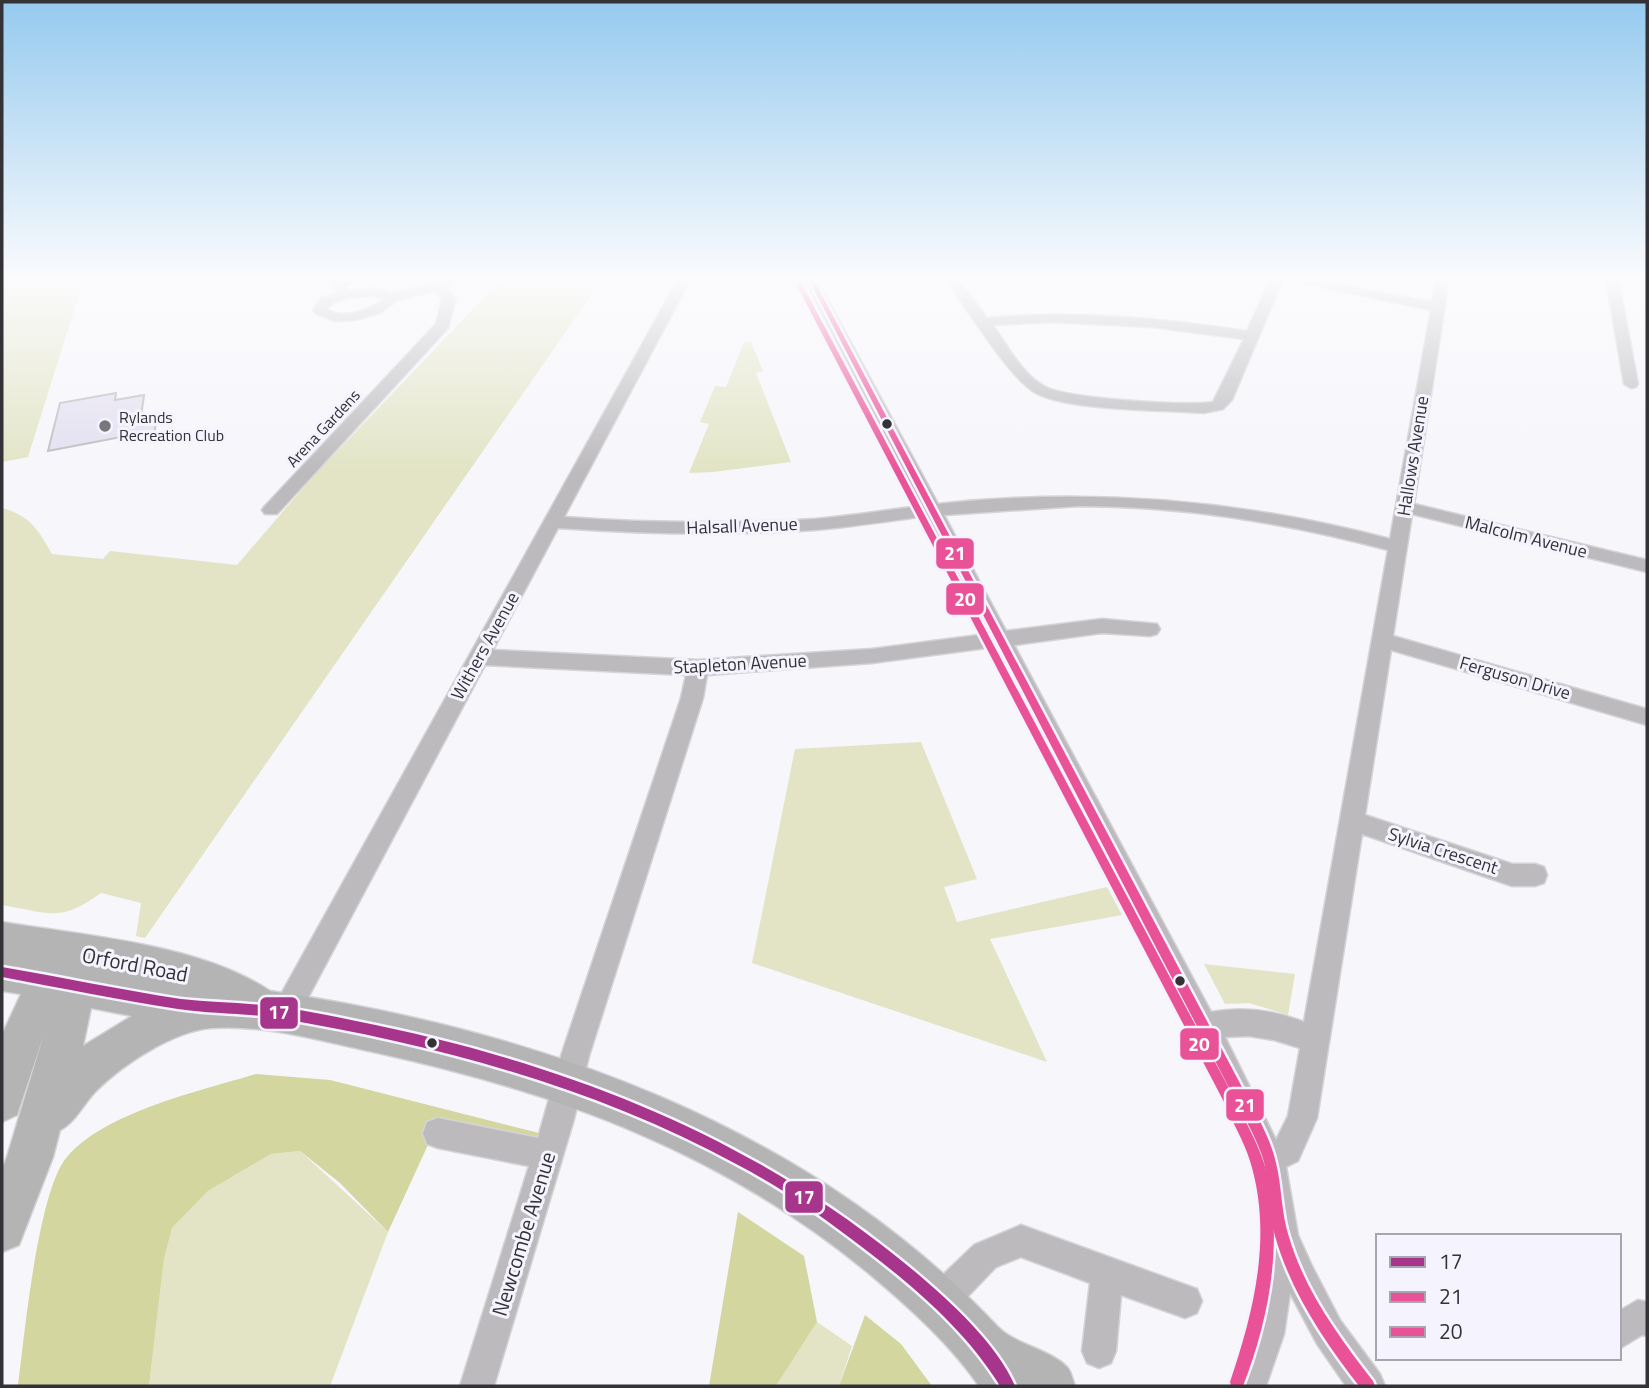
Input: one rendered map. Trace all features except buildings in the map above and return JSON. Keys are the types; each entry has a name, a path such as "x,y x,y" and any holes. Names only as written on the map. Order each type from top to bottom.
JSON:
{"main road":[{"name":"Orford Road","path":"2,940 70,973 209,1008 273,1012 400,1036 493,1059 568,1081 682,1128 772,1173 874,1245 980,1344 1008,1386"},
{"name":"Orford Road","path":"2,972 70,973 155,967 214,982 273,1012"},
{"path":"2,1100 19,1041 70,973"},
{"path":"2,1228 36,1137 65,1035 70,973"},
{"path":"36,1137 70,1086 103,1056 175,1017 209,1008"},
{"name":"Orford Road","path":"980,1344 1049,1386"}],"street":[{"name":"Arena Gardens","path":"271,510 426,343"},
{"name":"Withers Avenue","path":"273,1012 480,657 650,343"},
{"path":"844,343 1239,1093 1269,1159 1282,1236 1316,1315 1338,1349 1368,1386"},
{"path":"1000,343 1022,375 1048,393 1076,400 1195,408 1212,408 1222,403 1249,343"},
{"name":"Hallows Avenue","path":"1269,1159 1287,1150 1302,1118 1431,343"},
{"path":"1624,343 1631,384"},
{"name":"Halsall Avenue","path":"552,522 670,529 716,528 818,524 931,510 1022,503 1156,503 1294,522 1399,547"},
{"name":"Malcolm Avenue","path":"1406,508 1647,566"},
{"name":"Stapleton Avenue","path":"480,657 627,667 698,668 872,656 1000,637 1102,626 1150,629"},
{"name":"Ferguson Drive","path":"1382,640 1647,717"},
{"name":"Newcombe Avenue","path":"477,1386 568,1081 692,698 698,668"},
{"name":"Sylvia Crescent","path":"1352,821 1512,874 1535,875"},
{"path":"1205,1027 1230,1022 1260,1022 1316,1041"},
{"path":"439,1133 548,1155"},
{"path":"1249,1386 1267,1334 1282,1236"},
{"path":"938,1303 985,1256 1021,1241 1185,1301"},
{"path":"1099,1351 1107,1273"},
{"path":"1621,1330 1638,1317 1647,1319"}],"green space":[{"path":"2,343 64,343 28,457 2,462"},
{"path":"441,343 558,343 145,938 136,936 141,903 101,893 75,909 64,912 43,913 2,905 2,508 20,515 33,525 52,554 103,559 110,551 237,565 316,473"},
{"path":"744,343 751,343 763,371 756,373 791,462 689,473 709,424 700,422 715,386 726,387"},
{"path":"921,742 977,879 944,887 957,922 1107,887 1122,915 990,939 1047,1062 752,963 795,749"},
{"path":"1204,964 1295,974 1288,1015 1249,1003 1225,1004"},
{"path":"256,1074 330,1080 543,1134 539,1146 438,1123 388,1232 340,1183 300,1151 271,1154 208,1191 172,1228 164,1259 149,1386 18,1386 40,1231 57,1174 67,1157 84,1141 129,1115"},
{"path":"300,1151 388,1232 330,1386 149,1386 164,1259 172,1228 208,1191 271,1154"},
{"path":"738,1212 804,1256 817,1322 776,1386 709,1386"},
{"path":"865,1315 901,1344 932,1386 839,1386"},
{"path":"817,1322 852,1346 839,1386 776,1386"}],"transit line":[{"name":"20","path":"830,343 1228,1098 1254,1154 1264,1189 1267,1217 1265,1273 1253,1329 1237,1382"},
{"name":"21","path":"844,343 1239,1093 1270,1162 1276,1209 1289,1258 1307,1297 1329,1334 1368,1386"},
{"name":"17","path":"2,972 179,1004 275,1012 436,1044 516,1066 671,1124 744,1161 814,1203 880,1252 951,1313 982,1348 1008,1386"}],"place":[{"name":"Rylands Recreation Club","path":"105,426"}]}
